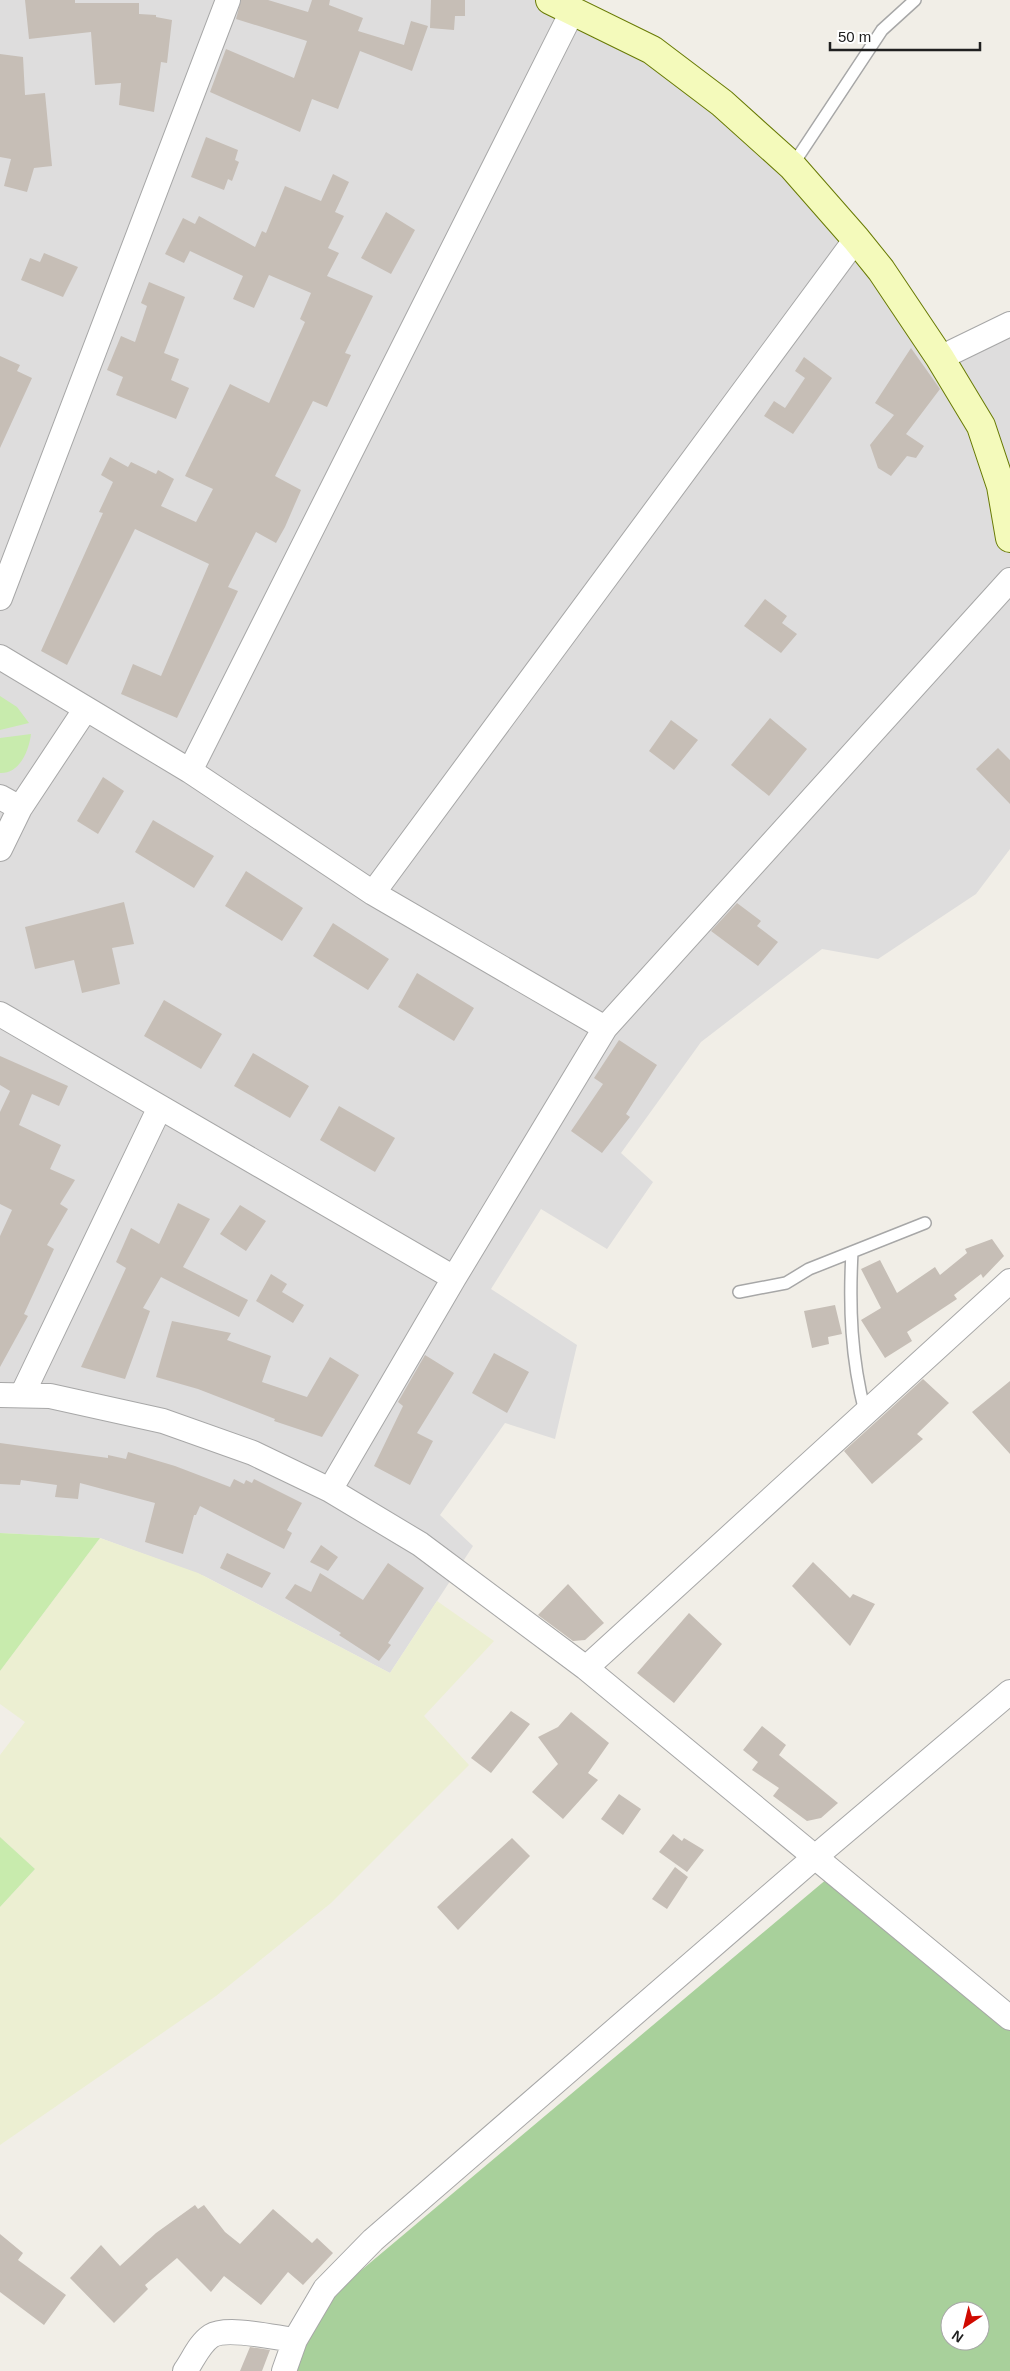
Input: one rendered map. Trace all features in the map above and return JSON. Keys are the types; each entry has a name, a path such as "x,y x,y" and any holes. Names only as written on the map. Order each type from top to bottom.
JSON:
{"street":[{"path":"0,598 228,0"},
{"path":"190,771 561,5 652,50 722,104 792,166 856,239 881,270 940,358 981,426 1001,486 1010,538"},
{"path":"373,893 856,239"},
{"path":"940,358 1010,324"},
{"path":"330,1490 454,1278 605,1028 1010,580"},
{"path":"0,657 85,710 190,771 373,893 605,1028"},
{"path":"0,849 10,803 85,710"},
{"path":"0,1014 454,1278"},
{"path":"160,1107 11,1395 50,1396 163,1421 253,1453 330,1490 420,1544 586,1668 1010,2018"},
{"path":"586,1668 1010,1281"},
{"path":"284,2371 296,2340 325,2288 373,2240 815,1857 1010,1692"},
{"path":"186,2371 202,2345 211,2336 225,2331 296,2340"}],"lane":[{"path":"792,166 882,30 915,0"},
{"path":"739,1292 786,1283 809,1270 925,1223"},
{"path":"852,1252 850,1300 852,1344 857,1380 865,1412"}],"shaded area":[{"path":"0,0 550,0 729,110 940,358 1010,326 1010,849 976,894 878,959 822,949 701,1042 621,1153 653,1182 607,1249 541,1209 491,1289 577,1345 555,1439 505,1423 440,1515 473,1546 390,1673 204,1576 100,1538 0,1533"}],"green space":[{"path":"0,696 17,707 29,723 0,730"},
{"path":"31,734 26,754 22,760 13,770 0,773 0,738"},
{"path":"0,1533 100,1538 0,1671"},
{"path":"100,1538 198,1573 390,1673 437,1601 494,1641 424,1716 469,1765 331,1903 216,1996 0,2145 0,1907 35,1869 0,1837 0,1755 25,1722 0,1704 0,1671"},
{"path":"0,1837 35,1869 0,1907"},
{"path":"834,1873 1010,2018 1010,2371 295,2371 302,2349 333,2294"}],"building":[{"path":"25,0 75,0 75,3 139,3 139,14 156,15 156,17 172,20 167,63 161,62 154,112 119,105 121,83 95,85 91,32 29,39"},
{"path":"241,0 268,0 308,12 312,0 330,0 329,5 363,18 358,31 404,45 411,21 428,26 412,71 360,51 338,109 312,99 300,132 210,92 226,49 294,78 307,41 236,19"},
{"path":"431,0 465,0 465,16 455,16 454,30 430,28"},
{"path":"0,54 23,57 25,95 45,93 52,166 34,168 27,192 4,186 11,159 0,157"},
{"path":"206,137 238,150 235,160 239,162 232,181 228,179 224,190 191,177"},
{"path":"333,174 349,182 335,212 344,216 328,248 339,253 327,276 373,296 345,353 351,355 327,407 313,401 275,476 301,490 285,527 276,543 256,532 228,587 238,591 177,718 121,694 133,664 161,676 209,564 135,529 67,665 41,651 103,513 99,512 113,482 101,475 110,457 128,467 131,462 156,474 158,470 174,479 161,506 196,522 213,489 185,476 230,384 269,403 305,322 300,319 311,293 269,275 254,308 233,299 243,276 190,251 184,263 165,254 183,218 195,224 199,216 255,247 262,231 266,233 285,186 321,201"},
{"path":"386,212 415,230 391,274 361,258"},
{"path":"44,253 78,267 63,297 21,280 30,258 40,262"},
{"path":"149,282 185,297 164,353 179,359 171,380 189,388 176,419 116,395 123,377 107,370 121,336 135,342 147,306 141,303"},
{"path":"911,348 940,389 906,434 924,446 916,458 907,456 891,476 878,468 870,445 894,415 875,403"},
{"path":"0,356 20,365 17,371 32,378 0,448"},
{"path":"804,357 832,378 793,434 764,416 774,401 785,408 805,378 795,371"},
{"path":"765,599 787,616 782,623 797,634 781,653 744,626"},
{"path":"770,718 807,749 769,796 731,765"},
{"path":"671,720 698,740 674,770 649,751"},
{"path":"998,748 1010,760 1010,804 976,769"},
{"path":"103,777 124,791 98,834 77,821"},
{"path":"153,820 214,856 194,888 135,852"},
{"path":"246,871 303,908 282,941 225,906"},
{"path":"124,902 134,944 112,948 120,984 82,993 74,960 35,969 25,927"},
{"path":"737,903 761,921 757,926 778,942 758,966 711,931"},
{"path":"333,923 389,959 368,990 313,956"},
{"path":"417,973 474,1008 454,1041 398,1007"},
{"path":"164,1000 222,1034 201,1069 144,1036"},
{"path":"619,1040 657,1065 626,1114 630,1117 602,1153 571,1131 603,1084 594,1078"},
{"path":"253,1053 309,1086 290,1118 234,1086"},
{"path":"0,1056 68,1086 59,1106 32,1094 19,1125 61,1145 50,1169 75,1180 60,1204 68,1209 47,1245 54,1249 24,1314 28,1316 0,1367 0,1236 12,1210 0,1204 0,1112 10,1091 0,1085"},
{"path":"339,1106 395,1138 375,1172 320,1140"},
{"path":"178,1203 210,1219 183,1267 248,1300 239,1317 161,1277 143,1308 150,1311 125,1379 81,1367 126,1268 116,1262 131,1228 159,1244"},
{"path":"240,1205 266,1221 246,1251 220,1234"},
{"path":"992,1239 1004,1256 983,1278 981,1274 954,1295 957,1299 907,1332 912,1341 885,1358 861,1320 881,1308 861,1269 880,1260 897,1293 935,1267 940,1275 967,1253 965,1249"},
{"path":"271,1274 287,1284 282,1292 304,1305 293,1323 256,1301"},
{"path":"835,1305 842,1334 828,1337 829,1344 812,1348 804,1311"},
{"path":"172,1321 231,1333 227,1340 271,1356 262,1382 307,1397 330,1357 359,1375 322,1437 274,1421 275,1419 198,1389 156,1377"},
{"path":"494,1353 529,1372 507,1413 472,1393"},
{"path":"425,1355 454,1373 417,1433 433,1441 410,1485 374,1466 403,1406 398,1402"},
{"path":"923,1379 949,1403 917,1434 923,1439 872,1484 844,1451"},
{"path":"1010,1381 1010,1454 972,1412"},
{"path":"0,1443 108,1458 108,1455 126,1459 128,1452 175,1466 230,1487 234,1479 244,1484 246,1480 252,1483 254,1479 302,1503 287,1530 292,1533 284,1549 200,1506 196,1515 194,1515 183,1554 145,1542 155,1503 80,1483 78,1499 55,1497 57,1485 21,1480 20,1485 0,1484"},
{"path":"321,1545 338,1557 328,1571 310,1562"},
{"path":"227,1553 271,1573 262,1588 220,1568"},
{"path":"813,1562 850,1598 853,1594 875,1604 850,1646 792,1586"},
{"path":"388,1563 424,1588 388,1643 391,1645 379,1661 339,1635 341,1633 285,1598 295,1584 311,1592 320,1573 363,1600"},
{"path":"568,1584 604,1623 585,1640 573,1641 538,1615"},
{"path":"689,1613 722,1644 674,1703 637,1673"},
{"path":"511,1711 530,1724 491,1773 471,1758"},
{"path":"571,1712 609,1743 588,1773 598,1780 563,1819 532,1792 558,1764 538,1737 558,1727"},
{"path":"762,1726 786,1745 779,1755 838,1803 821,1818 807,1821 773,1796 779,1788 752,1770 758,1762 743,1750"},
{"path":"619,1794 641,1809 623,1835 601,1819"},
{"path":"673,1834 682,1841 684,1838 704,1850 687,1872 659,1852"},
{"path":"512,1838 530,1856 458,1930 437,1907"},
{"path":"675,1867 688,1877 667,1909 652,1899"},
{"path":"195,2205 198,2209 204,2205 225,2232 240,2244 273,2209 312,2243 317,2238 333,2253 303,2285 288,2272 261,2305 224,2276 211,2292 177,2258 145,2285 148,2289 114,2323 70,2278 101,2245 120,2266 156,2233"},
{"path":"0,2234 23,2253 18,2260 66,2295 44,2325 0,2292"},
{"path":"250,2347 270,2350 262,2371 240,2371"}]}
